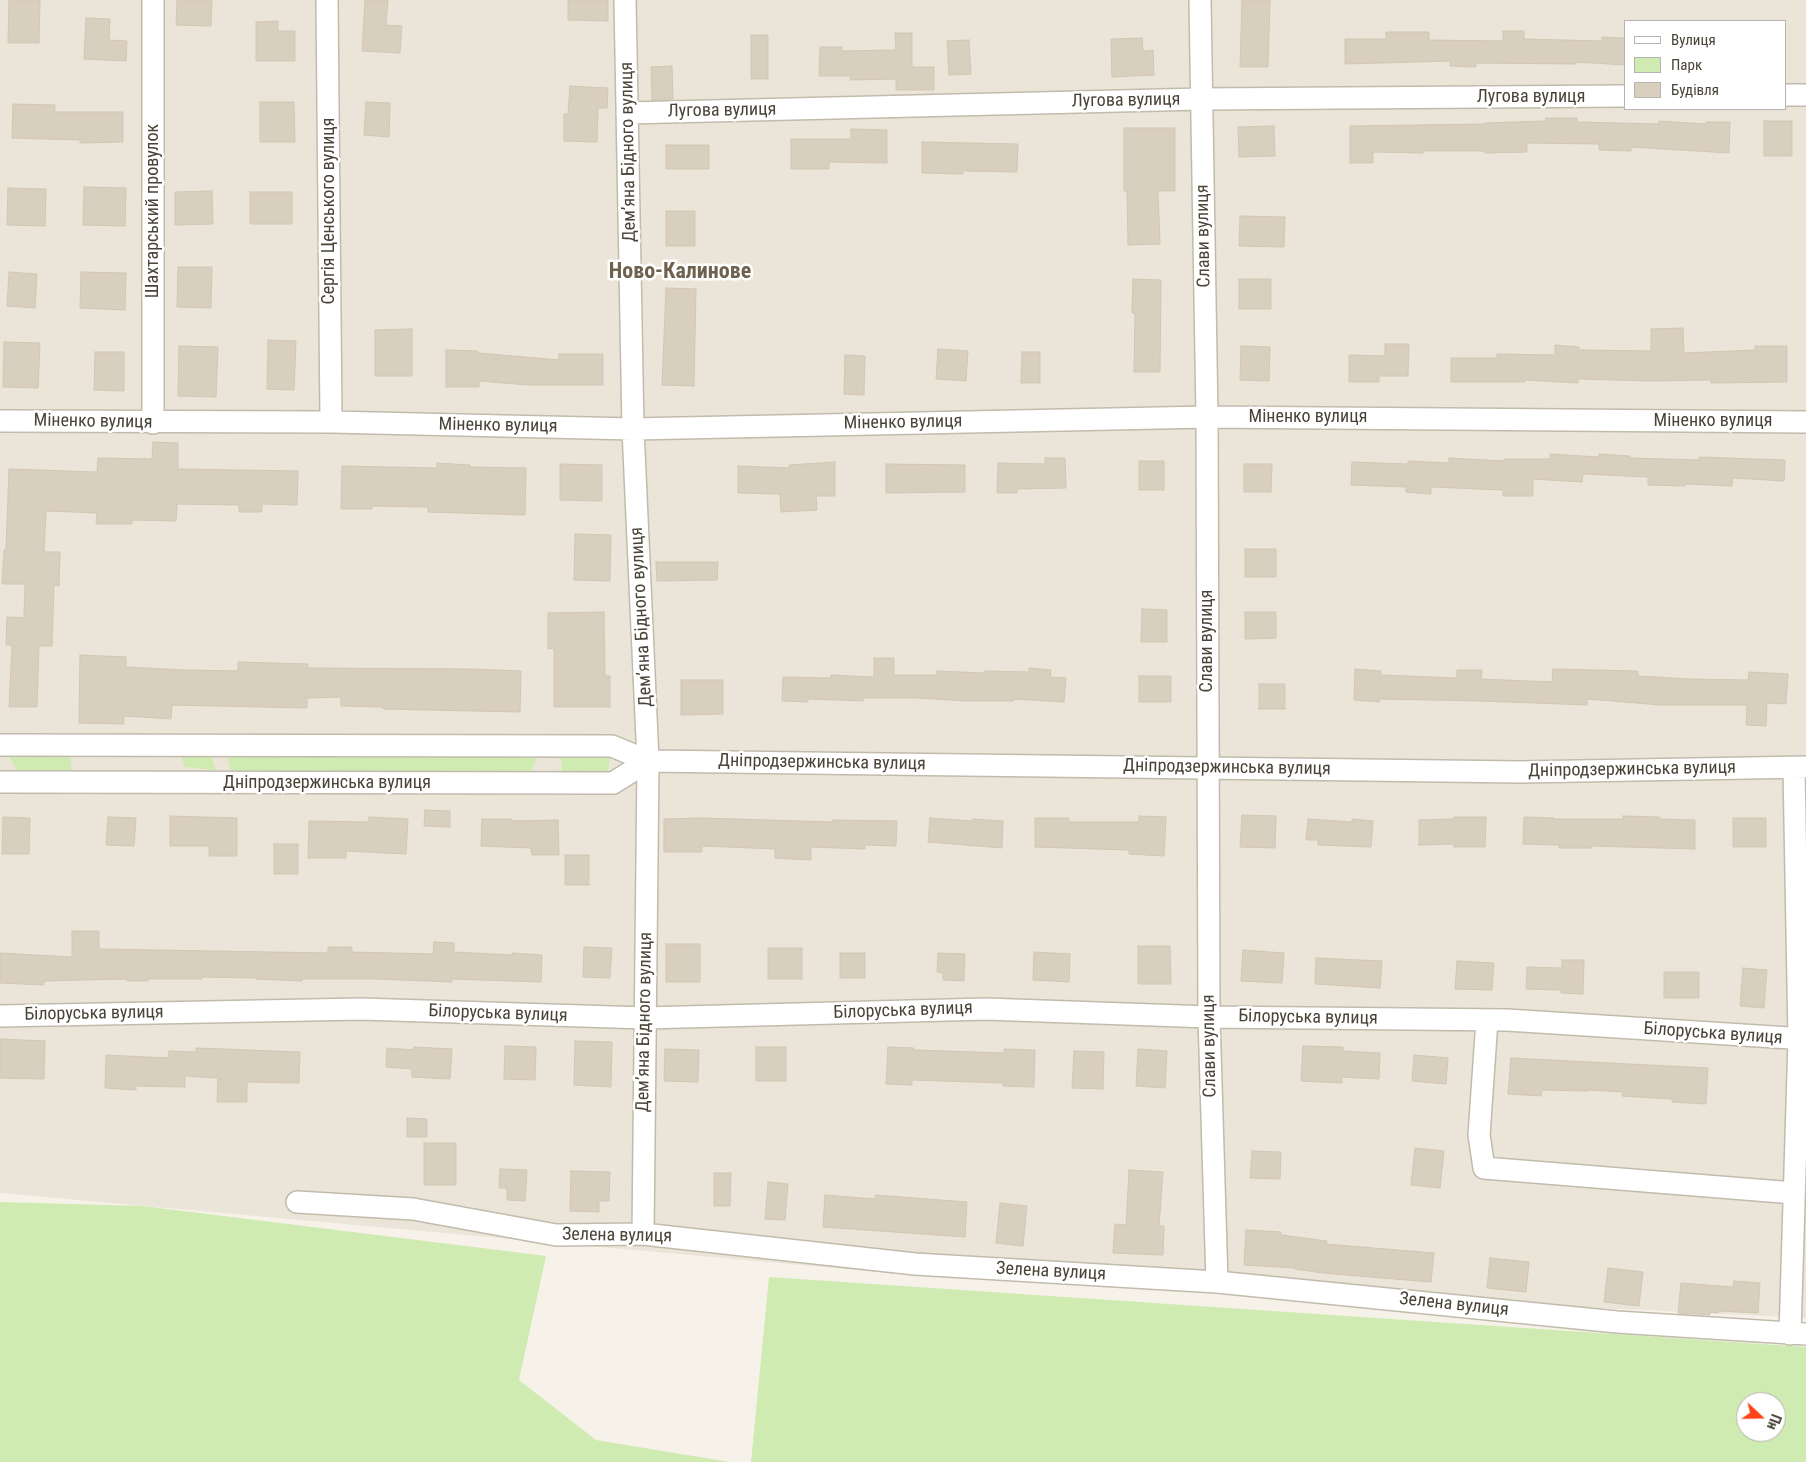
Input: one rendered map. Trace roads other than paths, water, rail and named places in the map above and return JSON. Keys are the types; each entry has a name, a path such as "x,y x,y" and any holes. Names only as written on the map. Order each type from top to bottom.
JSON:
{"street":[{"name":"Шахтарський провулок","path":"153,0 153,423"},
{"name":"Сергія Ценського вулиця","path":"327,0 331,422"},
{"name":"Дем’яна Бідного вулиця","path":"625,0 634,429 648,762 643,1234"},
{"name":"Слави вулиця","path":"1200,0 1207,417 1209,1017 1217,1282"},
{"path":"1786,95 1806,95"},
{"name":"Лугова вулиця","path":"628,113 1202,99 1624,96"},
{"name":"Міненко вулиця","path":"0,421 153,423 331,422 634,429 1207,417 1806,422"},
{"name":"Дніпродзержинська вулиця","path":"0,745 612,746 648,762 1521,772 1800,767"},
{"name":"Дніпродзержинська вулиця","path":"0,782 613,783 648,762"},
{"path":"1798,1334 1794,1193 1802,1039 1800,767"},
{"name":"Білоруська вулиця","path":"0,1016 361,1009 645,1018 986,1009 1209,1017 1487,1020 1802,1039"},
{"path":"1487,1020 1479,1135 1484,1168 1794,1193"},
{"name":"Зелена вулиця","path":"297,1202 413,1209 556,1235 643,1234 915,1264 1217,1282 1617,1322 1798,1334"}],"district":[{"name":"Ново-Калинове","path":"680,272"}]}
